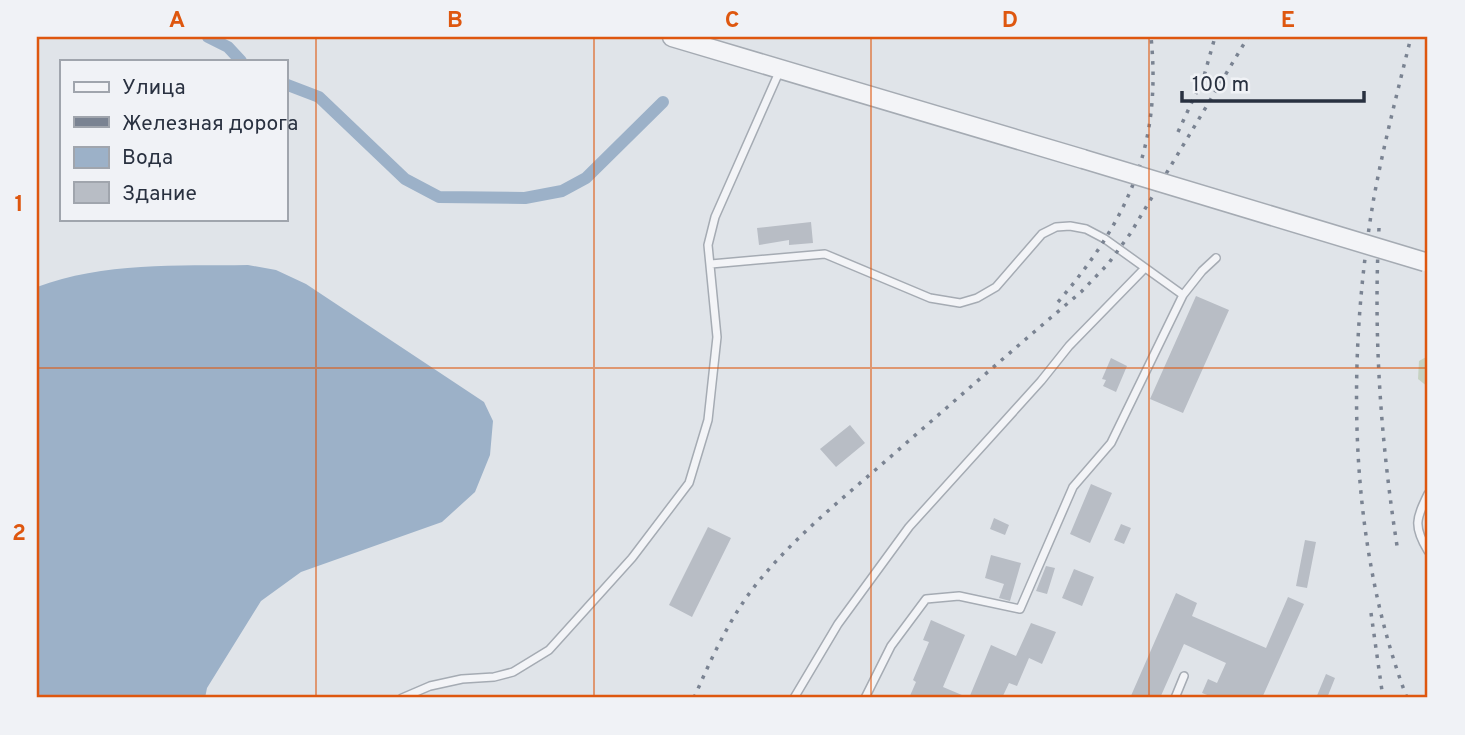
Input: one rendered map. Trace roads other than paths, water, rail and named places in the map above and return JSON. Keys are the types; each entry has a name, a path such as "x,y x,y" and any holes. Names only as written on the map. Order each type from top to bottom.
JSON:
{"street":[{"path":"672,37 1427,262"}],"lane":[{"path":"402,698 430,686 513,672 549,650 632,558 689,483 708,420 716,337 708,245 715,217 781,69"},
{"path":"711,264 825,254 863,268 930,299 960,303 977,298 996,287 1042,234 1056,227 1070,226 1095,233 1183,295"},
{"path":"865,698 891,646 926,600 959,596 1020,609 1073,487 1111,443 1183,295 1216,258"},
{"path":"794,698 838,624 909,527 1041,382 1069,346 1144,268"},
{"path":"1428,494 1417,516 1418,534 1428,551"},
{"path":"1175,698 1184,676"}],"water":[{"path":"248,265 276,270 306,284 484,402 493,421 490,455 475,492 442,522 301,572 261,601 207,688 205,698 37,698 37,287 114,269"}],"waterway":[{"path":"208,37 228,47 240,60"},
{"path":"287,85 319,97 405,179 439,197 525,198 562,191 586,178 663,102"}],"railway":[{"path":"1058,302 1104,241 1135,180 1151,113 1151,37"},
{"path":"1178,132 1204,76 1215,37"},
{"path":"694,698 734,616 782,555 834,505 1081,292 1108,264 1130,234 1248,37"},
{"path":"1407,698 1387,639 1373,577 1363,514 1357,386 1359,322 1374,197 1411,37"},
{"path":"1379,228 1377,309 1380,390 1398,552"},
{"path":"1371,613 1383,698"}]}
